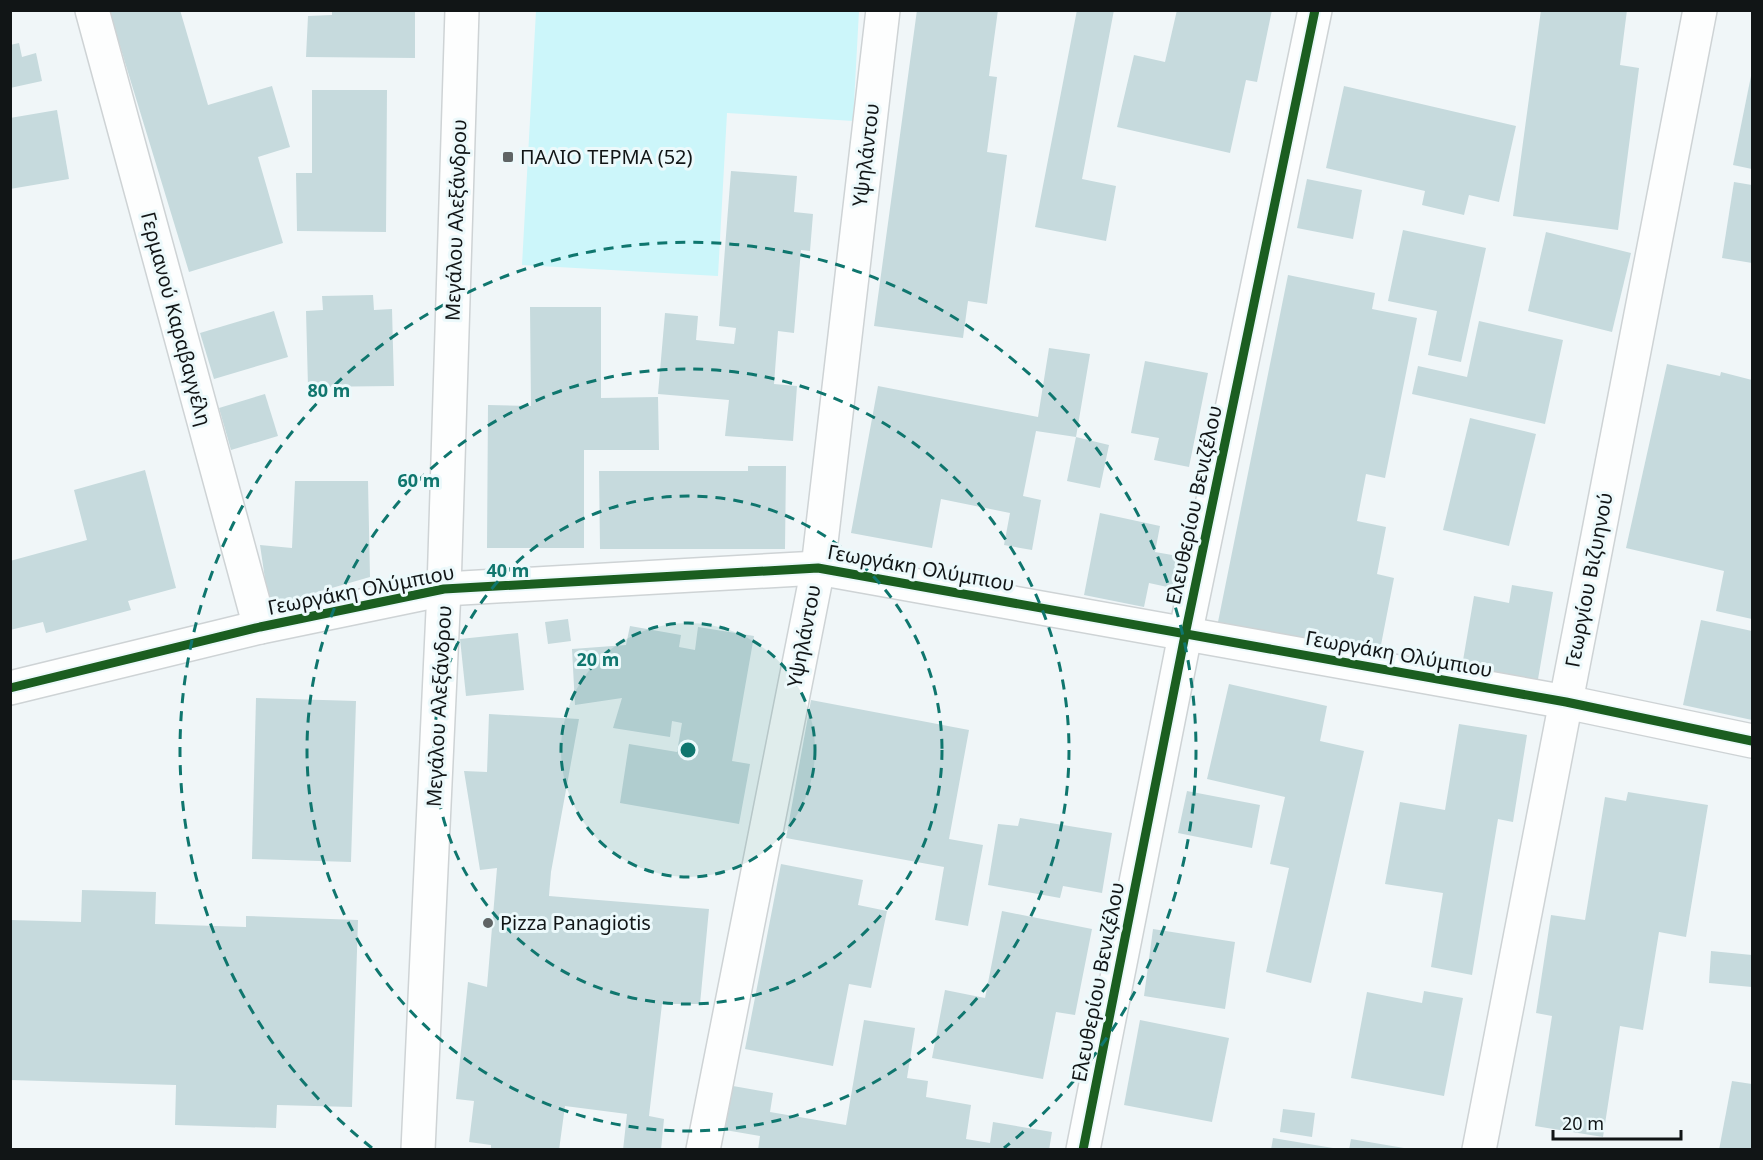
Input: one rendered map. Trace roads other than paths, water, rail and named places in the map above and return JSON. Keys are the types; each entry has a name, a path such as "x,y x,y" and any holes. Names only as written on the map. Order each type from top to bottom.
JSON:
{"street":[{"name":"Γερμανού Καραβαγγέλη","path":"92,10 260,627"},
{"name":"Μεγάλου Αλεξάνδρου","path":"418,1149 444,589 462,10"},
{"name":"Υψηλάντου","path":"703,1149 818,568 883,10"},
{"name":"Ελευθερίου Βενιζέλου","path":"1083,1149 1185,634 1315,10"},
{"name":"Γεωργίου Βιζυηνού","path":"1479,1149 1700,10"},
{"name":"Γεωργάκη Ολύμπιου","path":"10,688 260,627 444,589 818,568 1566,702 1752,741"}],"place":[{"name":"ΠΑΛΙΟ ΤΕΡΜΑ (52)","path":"508,157"},
{"name":"Pizza Panagiotis","path":"488,923"}]}
